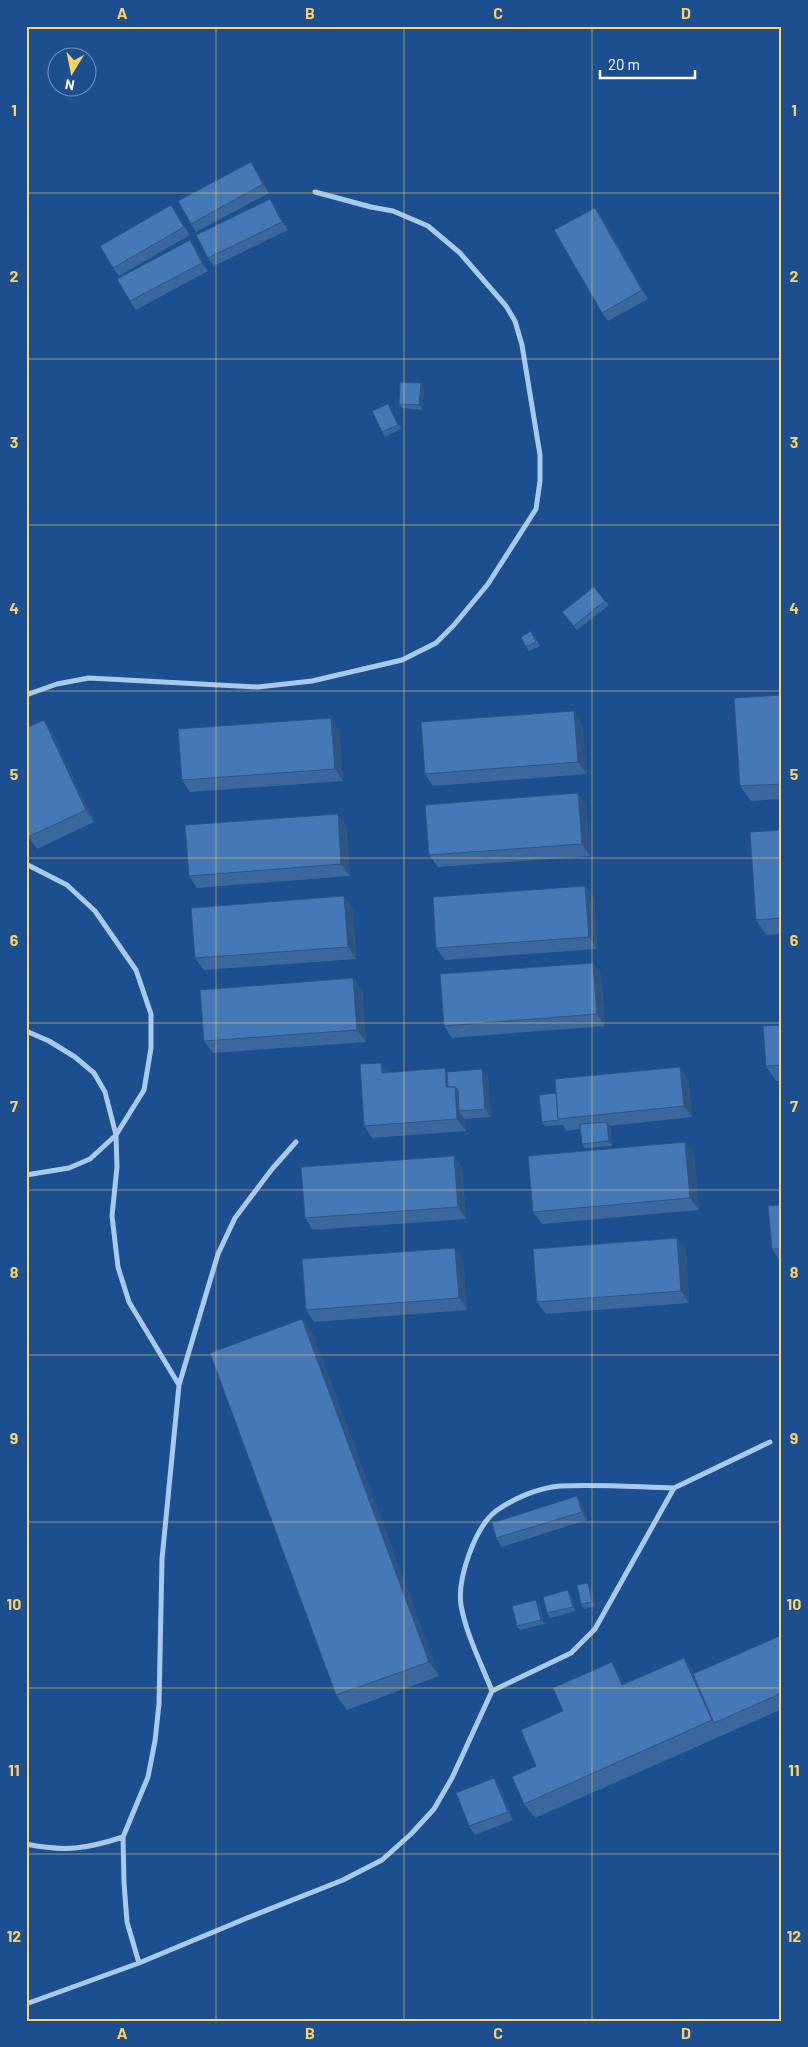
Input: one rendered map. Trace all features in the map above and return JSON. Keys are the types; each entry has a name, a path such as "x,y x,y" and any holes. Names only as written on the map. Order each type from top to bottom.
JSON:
{"street":[{"path":"26,695 57,684 89,678 258,687 312,681 402,660 436,643 454,625 488,584 536,509 540,480 540,455 522,345 515,322 506,306 460,253 428,226 394,211 315,192"},
{"path":"26,864 67,885 95,911 136,970 151,1014 151,1048 144,1090 116,1135 90,1159 69,1168 26,1176"},
{"path":"26,1031 56,1045 75,1057 94,1073 105,1092 116,1135 117,1167 112,1216 118,1267 129,1302 179,1385"},
{"path":"140,1963 127,1922 123,1837 148,1777 155,1741 159,1704 162,1559 179,1385 218,1254 235,1218 272,1169 296,1142"},
{"path":"492,1691 469,1632 461,1604 463,1579 470,1551 482,1528 495,1511 532,1492 559,1486 674,1488 770,1442"},
{"path":"26,2004 140,1963 246,1918 343,1880 382,1860 412,1834 434,1809 452,1778 492,1691 571,1653 595,1629 674,1488"},
{"path":"26,1844 69,1850 95,1846 123,1837"}],"building":[{"path":"251,162 263,184 191,224 178,201"},
{"path":"270,199 282,222 208,258 196,235"},
{"path":"171,205 184,227 113,268 100,246"},
{"path":"595,208 642,290 602,313 554,230"},
{"path":"190,240 202,263 130,301 117,279"},
{"path":"400,382 421,383 419,405 399,404"},
{"path":"388,404 398,425 382,432 372,411"},
{"path":"594,587 605,601 574,626 562,612"},
{"path":"531,631 536,642 526,647 521,637"},
{"path":"782,695 782,784 740,786 734,698"},
{"path":"574,711 578,762 425,774 421,722"},
{"path":"331,718 335,769 182,780 178,729"},
{"path":"44,720 86,810 28,837 26,832 26,728"},
{"path":"578,793 582,844 429,855 425,805"},
{"path":"338,814 341,864 189,876 185,825"},
{"path":"782,830 782,918 756,920 750,832"},
{"path":"585,886 589,937 436,948 433,897"},
{"path":"344,896 348,947 195,958 191,908"},
{"path":"593,963 597,1014 444,1026 440,974"},
{"path":"353,978 357,1030 204,1041 200,990"},
{"path":"782,1025 782,1065 766,1066 763,1026"},
{"path":"381,1063 382,1073 445,1068 446,1087 455,1087 457,1119 364,1126 360,1064"},
{"path":"680,1067 684,1106 558,1119 555,1079"},
{"path":"482,1069 485,1109 459,1111 458,1090 455,1087 448,1087 447,1072"},
{"path":"556,1093 559,1120 542,1122 539,1095"},
{"path":"607,1122 609,1141 582,1144 580,1124"},
{"path":"685,1142 690,1198 533,1212 528,1156"},
{"path":"454,1156 458,1207 305,1218 301,1167"},
{"path":"782,1205 782,1249 772,1249 768,1206"},
{"path":"677,1238 681,1291 537,1302 533,1249"},
{"path":"455,1248 459,1298 306,1310 302,1259"},
{"path":"302,1319 429,1662 336,1695 210,1353"},
{"path":"577,1496 582,1512 496,1538 492,1523"},
{"path":"588,1583 592,1602 581,1604 577,1585"},
{"path":"568,1590 573,1607 547,1613 543,1597"},
{"path":"536,1600 541,1620 517,1626 512,1606"},
{"path":"782,1635 782,1693 714,1723 693,1674"},
{"path":"684,1658 712,1720 524,1804 512,1777 536,1766 521,1730 563,1711 553,1688 612,1662 622,1685"},
{"path":"494,1778 508,1812 469,1826 456,1793"}]}
